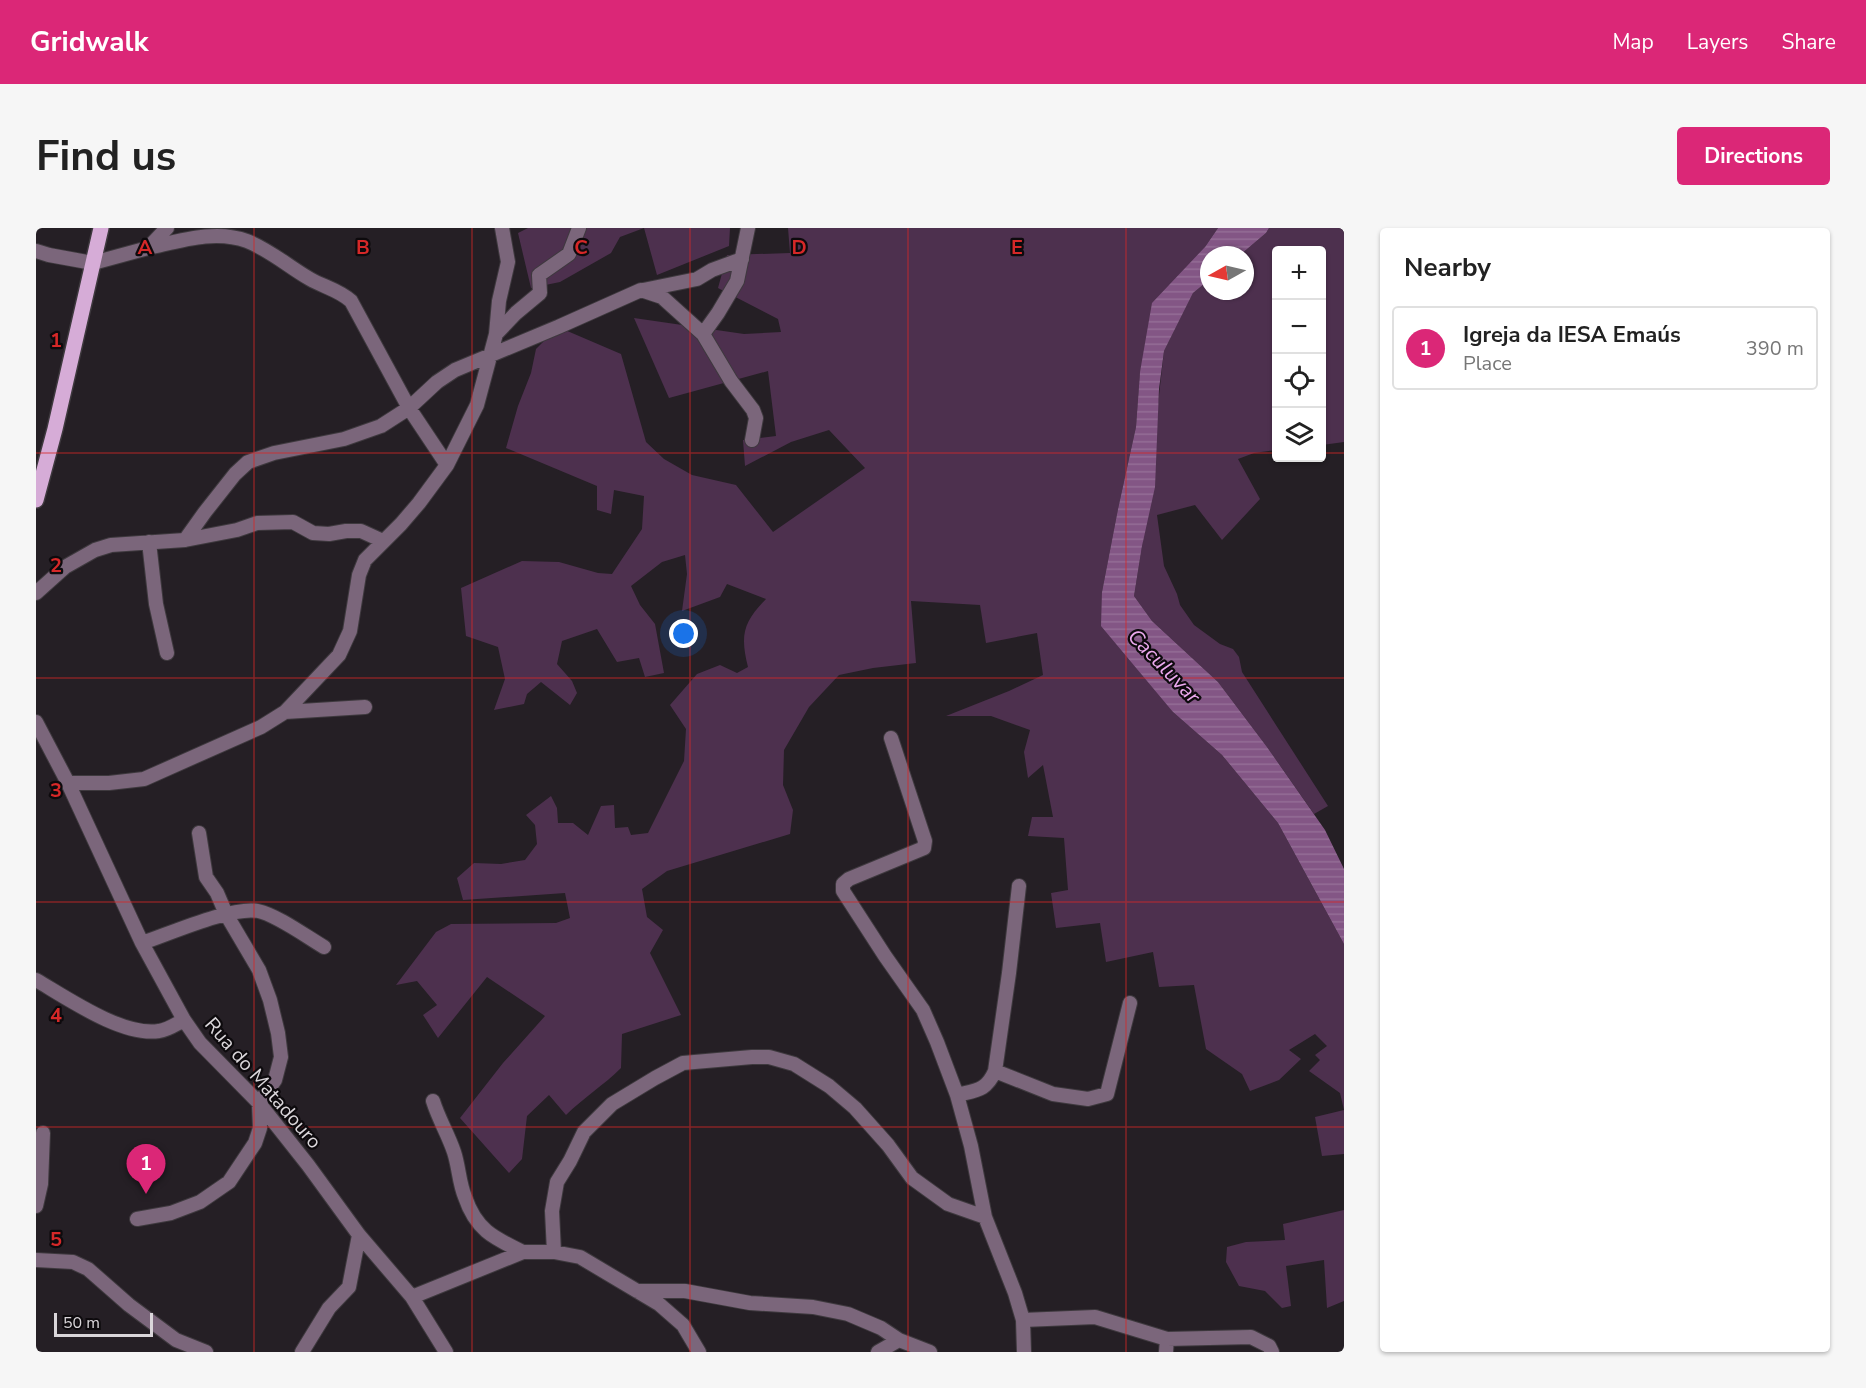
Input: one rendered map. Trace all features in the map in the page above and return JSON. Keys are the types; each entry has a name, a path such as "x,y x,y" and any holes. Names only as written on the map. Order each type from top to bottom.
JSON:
{"main road":[{"path":"36,500 55,429 101,228"}],"street":[{"path":"148,248 167,228"},
{"path":"233,228 246,240"},
{"path":"68,783 109,783 144,779 261,727 285,712 339,655 350,631 359,574 365,560 401,524 447,465 477,405 496,334 499,301 508,262 502,228"},
{"path":"496,334 540,293 539,275 569,254 579,228"},
{"path":"703,334 737,281 748,228"},
{"path":"36,250 93,263 199,236 225,236 246,240 266,250 312,280 343,293 351,301 409,408 447,465"},
{"path":"184,540 229,482 248,462 274,453 344,439 381,426 409,408 455,369 641,290 697,279 712,270 742,259"},
{"path":"641,290 662,297 703,334 753,410 756,418 752,440"},
{"path":"36,593 65,567 95,550 111,545 184,540 237,530 256,523 294,522 313,533 361,531 383,541"},
{"path":"149,542 156,604 167,654"},
{"path":"285,712 365,708"},
{"name":"Rua do Matadouro","path":"36,722 68,783 142,943 184,1020 200,1043 259,1103 308,1165 359,1235 412,1297 446,1352"},
{"path":"891,738 925,841 924,848 849,879 843,884 843,891 923,1010 937,1042 957,1095 985,1217 1015,1293 1023,1320 1024,1352"},
{"path":"136,1219 171,1213 200,1202 229,1182 248,1155 261,1128 259,1103 275,1080 281,1057 279,1033 270,1000 259,970 226,914 218,892 206,877 199,833"},
{"path":"957,1095 983,1089 990,1082 995,1071 1019,886"},
{"path":"142,943 226,914 255,911 261,912 324,947"},
{"path":"36,980 131,1030 160,1031 184,1020"},
{"path":"995,1071 1053,1094 1088,1099 1107,1094 1130,1003"},
{"path":"554,1252 552,1211 557,1182 584,1132 612,1104 683,1064 752,1057 769,1057 794,1064 829,1086 855,1108 888,1145 912,1178 948,1204 985,1217"},
{"path":"433,1101 455,1154 465,1198 476,1219 493,1238 523,1252"},
{"path":"36,1206 41,1184 43,1133"},
{"path":"302,1352 329,1308 349,1287 359,1235"},
{"path":"412,1297 523,1252 554,1252 580,1257 659,1304 683,1325 699,1352"},
{"path":"36,1260 73,1262 88,1269 129,1305 176,1340 206,1352"},
{"path":"637,1291 685,1292 750,1303 813,1307 848,1314 881,1328 899,1340 930,1352"},
{"path":"1023,1320 1095,1317 1167,1346 1251,1337 1269,1346 1272,1352"},
{"path":"878,1352 899,1340"}],"shaded area":[{"path":"528,228 644,228 620,237 611,253 560,282 531,288 518,233"},
{"path":"644,228 730,228 729,246 657,275"},
{"path":"788,228 1218,228 1206,246 1200,246 1200,257 1140,372 1136,427 1102,592 1173,712 1222,755 1278,823 1344,944 1344,1110 1340,1093 1309,1071 1320,1060 1315,1055 1327,1046 1315,1034 1289,1050 1301,1059 1279,1080 1250,1091 1242,1074 1206,1049 1194,985 1159,987 1153,952 1106,962 1100,923 1056,928 1051,893 1068,890 1064,838 1028,836 1032,817 1053,817 1043,765 1028,778 1024,752 1030,730 991,716 946,716 1043,675 1037,633 986,643 980,605 911,601 916,663 839,675 809,707 784,750 783,785 793,810 790,834 667,871 642,889 647,917 663,930 650,953 681,1015 622,1034 621,1068 566,1115 549,1095 527,1116 522,1159 509,1173 460,1118 503,1063 545,1016 487,977 438,1038 423,1015 437,1005 417,981 396,985 436,932 451,924 556,923 570,918 565,893 463,900 457,878 474,863 501,864 525,860 537,844 535,825 526,815 551,796 557,808 558,823 573,823 588,835 601,806 614,805 615,828 628,827 631,835 648,833 684,761 686,729 670,705 697,674 720,665 737,673 748,667 744,646 745,630 752,615 766,599 727,584 720,597 682,611 687,574 685,555 662,562 631,586 640,605 655,624 664,673 645,677 639,658 617,662 597,629 562,641 557,664 572,681 577,693 570,705 541,682 527,694 524,704 494,710 505,679 498,647 466,636 461,588 522,561 559,562 598,573 612,574 642,529 644,496 614,490 611,514 597,510 597,486 506,448 518,406 531,373 536,349 558,327 621,354 646,442 664,459 692,475 736,485 773,532 865,468 829,430 791,442 745,466 743,440 776,436 768,371 669,398 634,318 744,334 781,332 778,319 718,288 727,255 790,253"},
{"path":"1269,228 1344,228 1344,442 1326,444 1326,246 1272,246 1272,451 1254,453 1238,459 1260,499 1222,540 1195,505 1157,515 1164,566 1180,605 1194,625 1220,644 1233,649 1239,657 1242,672 1328,806 1314,814 1218,682 1152,621 1134,596 1142,546 1164,351 1193,293 1200,287 1200,300 1254,300 1254,246 1251,246"},
{"path":"1344,1110 1344,1154 1322,1156 1315,1117"},
{"path":"1344,1210 1344,1301 1327,1308 1324,1260 1286,1266 1291,1306 1282,1308 1265,1291 1239,1286 1226,1262 1227,1247 1246,1242 1285,1240 1283,1224"}],"water":[{"path":"1218,228 1269,228 1251,246 1206,246"},
{"name":"Caculuvar","path":"1200,252 1200,287 1193,293 1164,351 1159,389 1155,487 1134,596 1152,621 1218,682 1325,830 1344,869 1344,944 1278,823 1222,755 1173,712 1101,626 1102,592 1136,427 1140,372 1152,303"}],"place":[{"name":"Igreja da IESA Emaús","path":"146,1194"}]}
